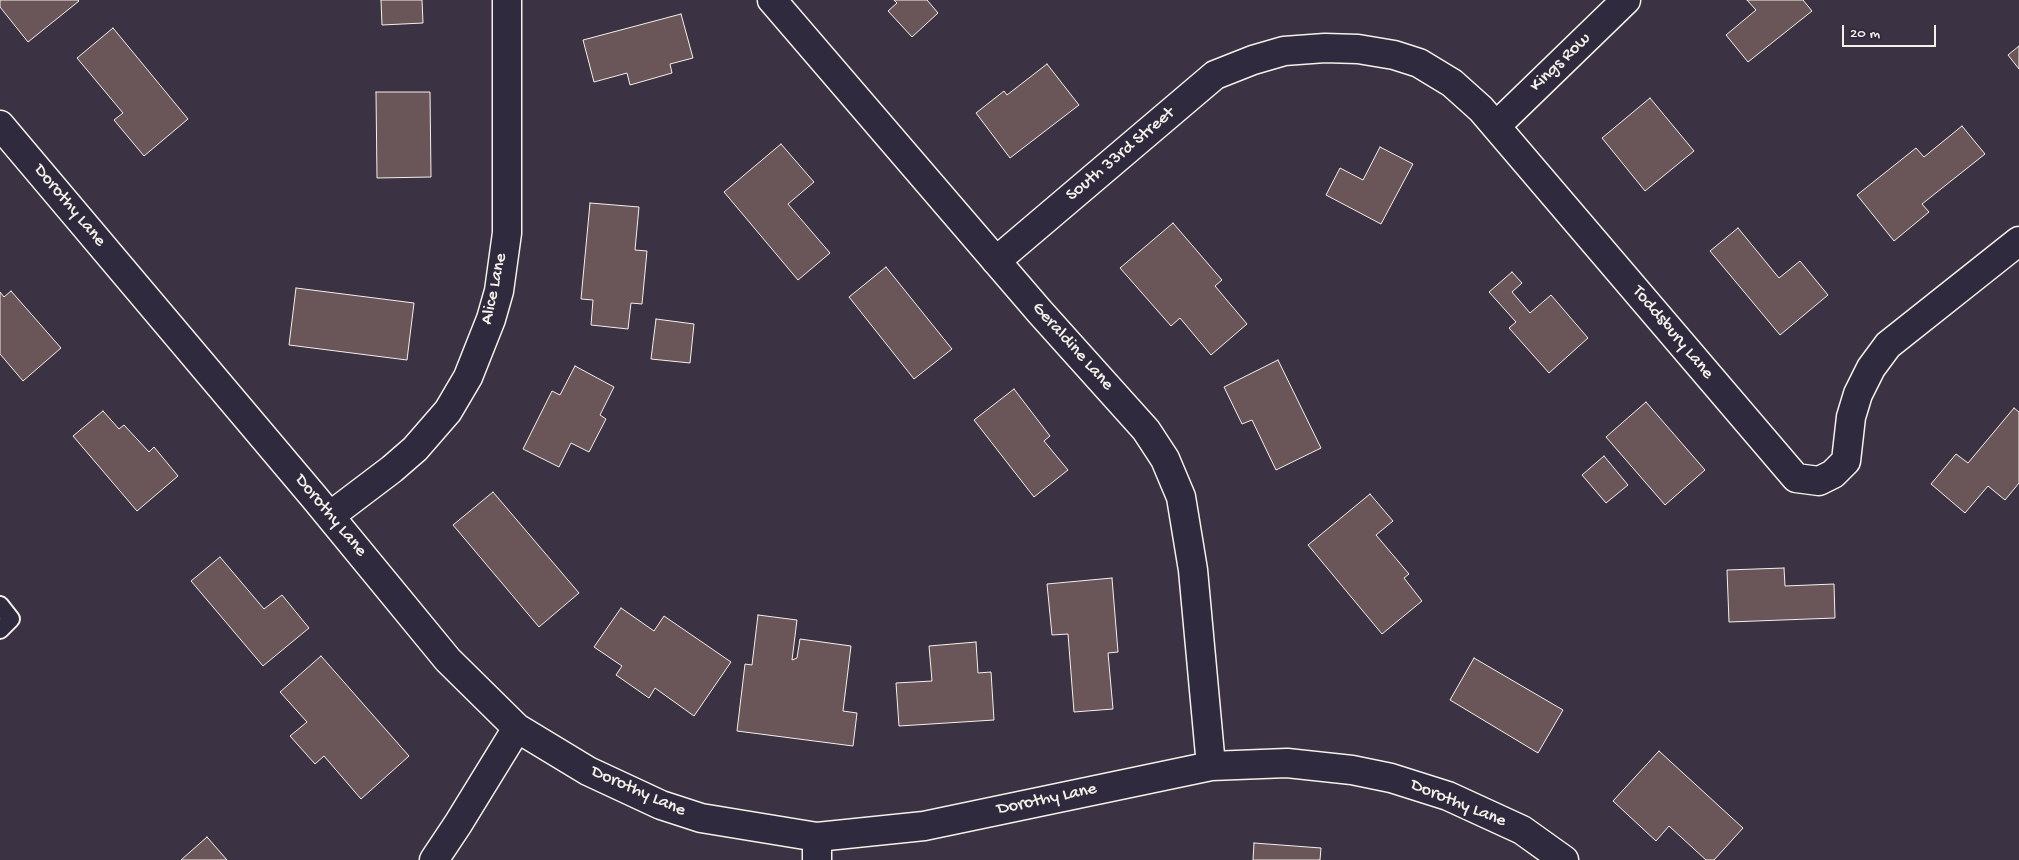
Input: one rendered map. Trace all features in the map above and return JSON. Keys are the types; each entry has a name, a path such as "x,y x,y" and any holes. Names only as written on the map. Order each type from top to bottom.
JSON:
{"street":[{"name":"Alice Lane","path":"330,516 415,449 448,411 468,377 492,319 499,291 507,233 507,0"},
{"name":"Geraldine Lane","path":"772,0 996,261 1146,430 1165,459 1181,497 1193,570 1211,766"},
{"name":"Kings Row","path":"1496,126 1626,0"},
{"name":"Toddsbury Lane","path":"1253,60 1284,51 1325,48 1358,49 1394,55 1419,63 1452,83 1482,109 1796,478 1819,482 1833,474 1846,461 1851,417 1858,394 1871,368 1888,345 2019,241"},
{"name":"South 33rd Street","path":"996,261 1215,75 1253,60"},
{"name":"Dorothy Lane","path":"0,125 330,516 448,660 517,728 588,771 661,805 701,818 817,848 1211,766 1287,764 1352,770 1391,778 1448,796 1522,830 1564,860"},
{"path":"434,860 517,728"}],"lane":[{"path":"0,605 11,619 0,630"}],"building":[{"path":"0,0 79,1 28,42 0,7"},
{"path":"381,0 422,0 423,23 382,25"},
{"path":"894,0 927,0 938,13 912,37 888,11 897,3"},
{"path":"1747,0 1803,0 1812,11 1748,62 1726,35 1756,10"},
{"path":"681,14 693,58 670,64 672,73 630,85 627,73 594,82 583,40"},
{"path":"113,28 188,119 144,156 114,120 123,113 77,58"},
{"path":"2019,46 2019,69 2008,55"},
{"path":"1047,64 1079,105 1010,158 976,113 1004,91 1007,95"},
{"path":"376,92 430,92 431,177 377,178"},
{"path":"1650,98 1694,151 1645,191 1602,138"},
{"path":"1962,126 1985,154 1922,204 1929,212 1894,241 1857,195 1916,148 1924,157"},
{"path":"781,144 814,182 788,204 830,253 798,280 724,192"},
{"path":"1380,147 1413,164 1381,224 1326,195 1340,168 1363,180"},
{"path":"590,203 639,207 635,250 647,251 642,304 631,303 628,329 591,325 593,300 581,299"},
{"path":"1173,223 1222,280 1215,286 1247,324 1211,355 1180,318 1171,326 1120,268"},
{"path":"1738,228 1779,278 1800,261 1828,295 1780,335 1710,251"},
{"path":"886,267 952,349 914,379 849,297"},
{"path":"1512,272 1522,283 1512,292 1530,313 1551,295 1588,338 1549,373 1509,328 1516,322 1489,292"},
{"path":"296,288 414,303 407,360 289,345"},
{"path":"11,291 61,348 23,381 0,354 0,292 4,297"},
{"path":"656,319 694,324 690,363 651,359"},
{"path":"1278,360 1321,448 1276,470 1252,420 1242,424 1224,387"},
{"path":"575,366 614,387 600,415 606,419 589,452 571,443 559,467 523,449 552,391 560,395"},
{"path":"1014,389 1050,436 1044,441 1068,470 1034,497 974,420"},
{"path":"1646,402 1705,470 1665,505 1606,437"},
{"path":"2014,408 2019,412 2019,483 2005,500 1988,486 1965,513 1931,484 1956,454 1968,463"},
{"path":"103,411 119,429 124,425 149,452 154,447 178,476 137,511 73,436"},
{"path":"1604,456 1628,485 1606,503 1582,475"},
{"path":"493,492 579,593 539,627 453,525"},
{"path":"1370,494 1393,521 1376,535 1409,574 1404,578 1422,601 1382,634 1308,545"},
{"path":"220,557 264,609 282,595 309,628 263,666 191,581"},
{"path":"1784,568 1785,586 1834,584 1835,618 1729,622 1727,570"},
{"path":"1112,578 1118,652 1108,653 1113,709 1074,712 1068,634 1052,635 1047,584"},
{"path":"621,608 654,631 664,616 731,662 694,716 655,688 649,698 616,675 622,666 594,647"},
{"path":"758,615 797,620 792,660 797,658 800,639 851,646 843,711 857,713 853,746 737,731 745,664 752,665"},
{"path":"976,642 978,673 991,672 994,720 899,726 896,683 932,681 929,646"},
{"path":"321,656 409,756 361,799 324,756 315,764 290,736 307,722 280,692"},
{"path":"1474,658 1563,710 1538,753 1450,700"},
{"path":"1659,751 1743,828 1714,860 1706,860 1669,826 1656,841 1613,801"},
{"path":"207,837 227,860 181,860"},
{"path":"1254,843 1321,848 1320,860 1253,860"}]}
